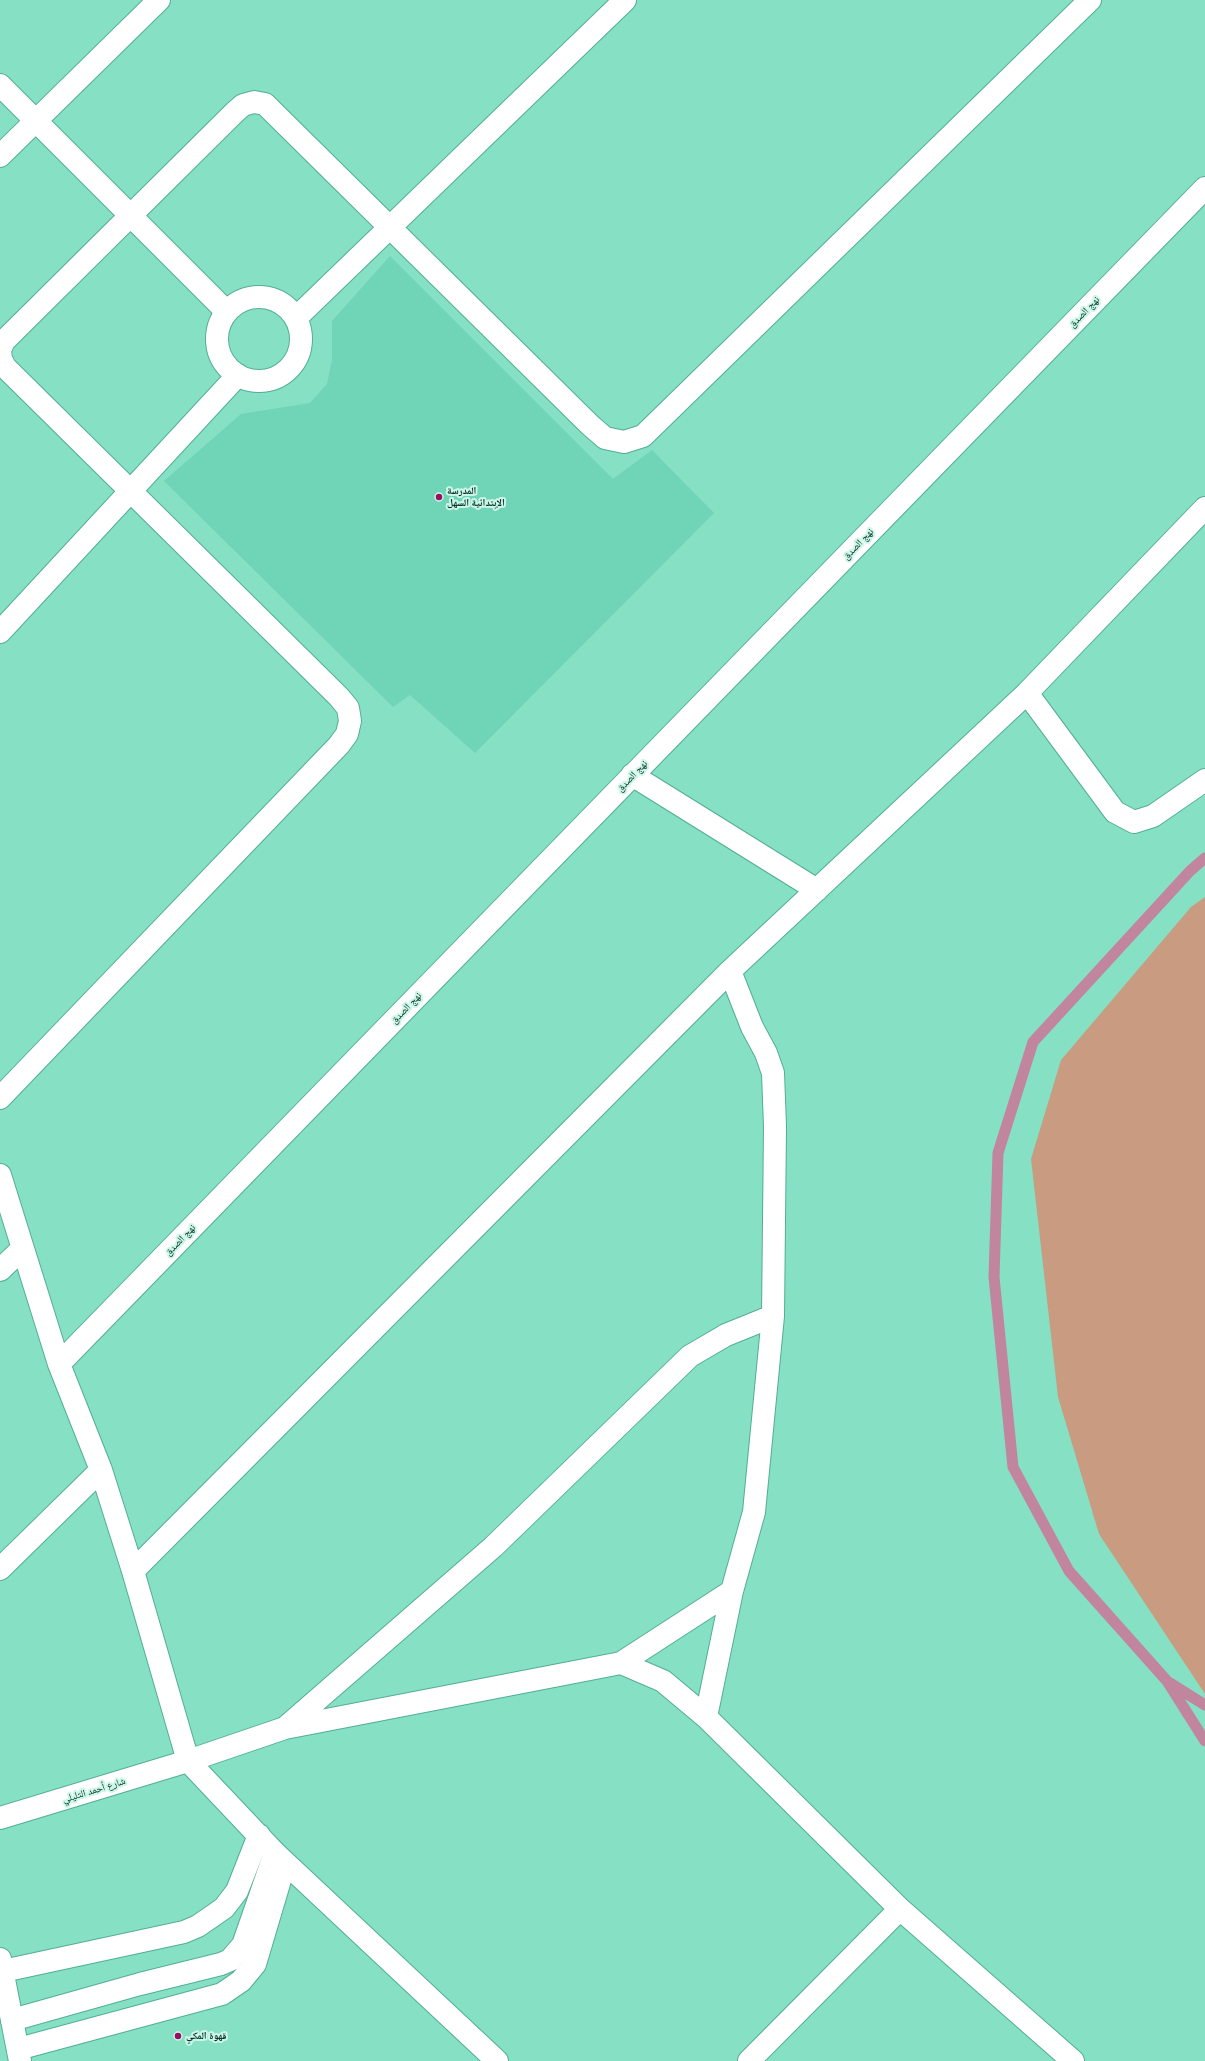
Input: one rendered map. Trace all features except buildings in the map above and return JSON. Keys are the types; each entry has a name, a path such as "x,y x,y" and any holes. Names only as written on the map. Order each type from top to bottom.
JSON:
{"street":[{"path":"0,156 159,0"},
{"path":"296,318 625,0"},
{"path":"0,1098 339,745 347,734 350,721 348,708 339,697 6,367 1,360 0,350 4,341 235,112 243,105 254,102 265,104 600,434 605,438 624,442 642,436 1090,0"},
{"path":"0,85 227,312"},
{"name":"نهج الصدق","path":"59,1364 1205,188"},
{"path":"264,297 276,300 288,308 296,318 301,332 301,345 297,358 289,368 278,376 265,380 251,380 238,375 227,365 220,353 217,338 220,324 227,312 237,303 244,300 264,297"},
{"path":"0,632 238,375"},
{"path":"133,1571 730,972 1027,693 1205,508"},
{"path":"1027,693 1115,812 1134,822 1153,816 1205,780"},
{"path":"632,775 817,890"},
{"path":"706,1717 732,1592 754,1512 773,1316 775,1126 773,1073 766,1053 752,1027 730,972"},
{"path":"0,1175 59,1364 101,1470 133,1571 188,1762 280,1858 497,2061"},
{"path":"0,1270 22,1249"},
{"path":"285,1728 492,1547 690,1356 726,1336 773,1316"},
{"path":"0,1569 101,1470"},
{"path":"285,1728 622,1663 732,1592"},
{"path":"622,1663 663,1681 706,1717 900,1909 1073,2061"},
{"name":"شارع أحمد التليلي","path":"0,1818 188,1762 285,1728"},
{"path":"259,1835 237,1891 224,1908 198,1926 184,1932 2,1965 19,2055 222,1994 241,1982 255,1964 280,1858"},
{"path":"12,2020 140,1984 221,1964 230,1960 243,1945 280,1858"},
{"path":"749,2061 900,1909"}],"shaded area":[{"name":"المدرسة الإبتدائية السهل","path":"390,256 613,479 652,450 714,513 475,753 410,695 393,707 164,481 241,414 310,403 327,384 332,360 332,321"},
{"path":"1205,897 1205,1694 1099,1534 1058,1397 1031,1159 1061,1060 1191,907"}],"waterway":[{"path":"1205,858 1190,871 1033,1042 998,1153 994,1277 1013,1467 1069,1571 1167,1681 1205,1741"},
{"path":"1170,1683 1205,1705"}],"place":[{"name":"المدرسة الإبتدائية السهل","path":"439,497"},
{"name":"قهوة المكي","path":"178,2036"}]}
